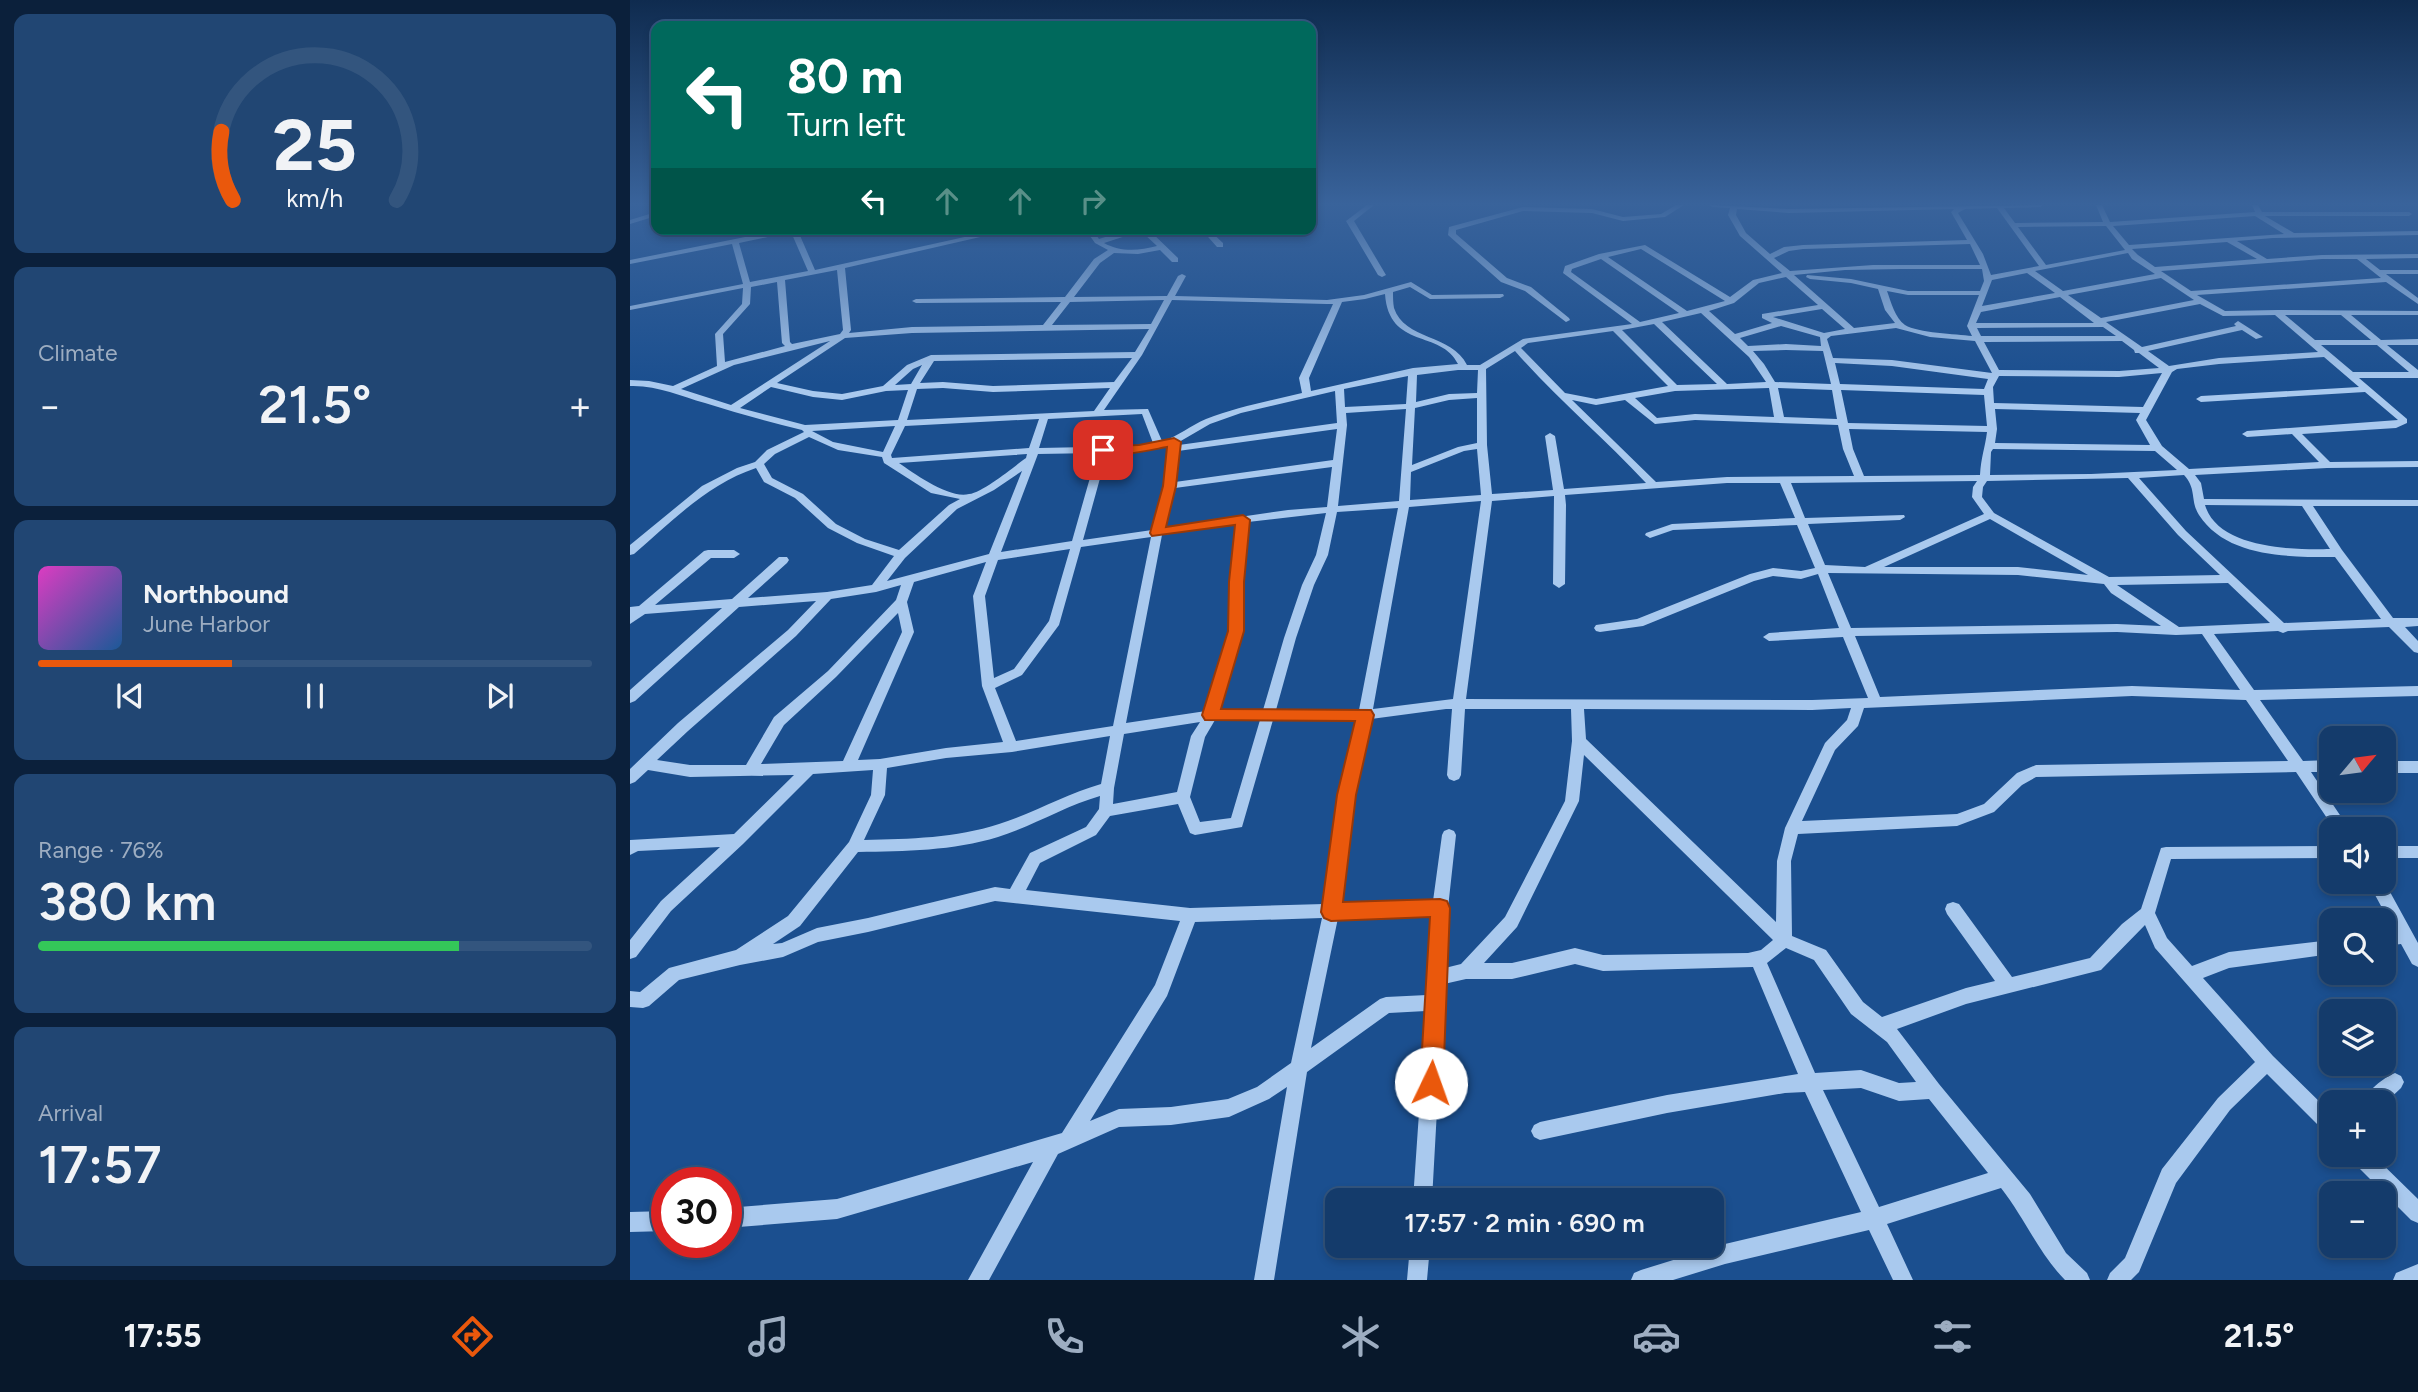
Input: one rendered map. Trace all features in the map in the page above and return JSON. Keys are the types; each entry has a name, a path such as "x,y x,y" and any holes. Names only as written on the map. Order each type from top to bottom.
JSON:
{"street":[{"path":"721,367 719,334 746,303 747,285 741,265"},
{"path":"809,265 812,272"},
{"path":"630,308 851,265"},
{"path":"1046,327 1094,265"},
{"path":"1376,265 1382,275"},
{"path":"1487,265 1501,277 1528,289 1566,320"},
{"path":"1575,265 1567,273 1639,325"},
{"path":"1615,265 1684,313"},
{"path":"1674,265 1731,301"},
{"path":"1781,265 1795,275 1823,306 1851,330"},
{"path":"1988,278 2049,265"},
{"path":"2148,265 2259,337"},
{"path":"2154,269 2213,265"},
{"path":"2369,265 2416,300"},
{"path":"733,408 843,337 847,330 841,267"},
{"path":"1174,445 1218,417 1413,371 1482,368 1516,347 1538,338 1656,321 1731,301 1748,285 1832,269 1985,267 1988,278 1972,326 1993,375 1987,392 1992,429 1978,497 1990,515 2106,581 2115,590 2177,631"},
{"path":"2027,269 2121,339 2168,370"},
{"path":"2378,272 2418,272"},
{"path":"1795,275 1851,281 1908,293 1983,293"},
{"path":"1976,310 2162,275"},
{"path":"1098,412 1138,355 1182,276"},
{"path":"781,278 786,343 790,347"},
{"path":"2189,293 2388,281"},
{"path":"916,302 1170,298 1338,302 1411,285 1430,297 1500,296"},
{"path":"1882,288 1889,310 1901,325"},
{"path":"1388,290 1388,307 1407,331 1447,348 1461,359 1464,367"},
{"path":"1972,326 2099,323 2201,301"},
{"path":"1307,395 1304,379 1338,302"},
{"path":"1778,323 1765,316 1823,306"},
{"path":"1702,309 1745,349 1772,385 1780,420"},
{"path":"2247,434 2402,424 2403,419 2277,312"},
{"path":"2344,313 2418,375"},
{"path":"2223,314 2418,313"},
{"path":"1656,321 1724,386"},
{"path":"1732,338 1778,323 1791,324 1825,336 1851,330 1901,325 1930,334 1978,339 2121,339"},
{"path":"677,388 721,367 790,347 843,337 912,330 1153,326"},
{"path":"2138,351 2243,327"},
{"path":"1615,328 1675,388"},
{"path":"1825,336 1825,349 1848,449 1860,478"},
{"path":"2311,343 2418,342"},
{"path":"1516,347 1560,395 1626,454 1654,486"},
{"path":"1745,349 1825,349"},
{"path":"1829,360 1892,363 1993,375 2119,374 2168,370 2219,361 2324,354"},
{"path":"886,388 910,367 931,358 1138,355"},
{"path":"887,458 913,388 931,358"},
{"path":"1454,775 1458,703 1487,499 1482,445 1482,368"},
{"path":"2168,370 2157,396 2145,410 2141,420 2156,448 2197,485 2203,514 2244,543 2261,550 2338,553"},
{"path":"1264,1280 1299,1065 1331,912 1347,795 1365,715 1404,504 1413,371"},
{"path":"2350,376 2418,375"},
{"path":"630,383 644,382 677,388 700,399 806,431 849,450 887,458 1032,455 1174,445 1342,425"},
{"path":"772,385 842,397 886,388 943,385 993,389 1117,385"},
{"path":"1560,395 1596,402 1675,388 1772,385 1987,392"},
{"path":"1243,520 1236,631 1211,715 1198,736 1183,797 1195,829 1237,823 1297,615 1322,555 1332,510 1342,425 1339,388"},
{"path":"2202,399 2367,389"},
{"path":"1341,411 1412,406 1449,397 1482,396"},
{"path":"1627,396 1655,421 1695,417 1992,429"},
{"path":"1990,406 2145,410"},
{"path":"630,551 694,497 741,469 759,464 771,452 806,431 902,422 1145,411 1159,445"},
{"path":"1012,747 988,686 979,596 1044,417"},
{"path":"2294,431 2327,465"},
{"path":"1550,436 1559,493 1559,584"},
{"path":"1014,897 1035,858 1091,831 1106,811 1107,788 1157,533 1170,486 1174,445"},
{"path":"1408,470 1461,449 1482,445"},
{"path":"1990,446 2156,448"},
{"path":"988,686 1018,672 1055,622 1103,450"},
{"path":"876,588 901,555 953,507 990,488 1032,455"},
{"path":"887,458 935,491 968,498"},
{"path":"1170,486 1336,463"},
{"path":"759,464 768,480 799,496 832,526 861,541 901,555"},
{"path":"636,611 827,596 876,588 991,557 1243,520 1404,504 1784,479 2132,476 2327,465 2418,464"},
{"path":"2132,476 2182,533 2283,629"},
{"path":"1784,479 1800,522 1824,569 1876,702"},
{"path":"2199,502 2418,503"},
{"path":"2306,503 2338,553 2389,621 2418,649"},
{"path":"1866,571 1990,515"},
{"path":"1650,535 1672,527 1900,517"},
{"path":"630,620 636,611 708,554 734,554"},
{"path":"630,698 783,560"},
{"path":"1600,628 1639,623 1750,578 1773,572 1801,575 1824,569 2018,571 2106,581 2230,579"},
{"path":"751,769 779,721 832,674 901,602 909,579"},
{"path":"630,778 683,727 792,634 827,596"},
{"path":"848,766 908,632 901,602"},
{"path":"1769,637 1847,632 2117,628 2206,631 2283,629 2389,621 2418,622"},
{"path":"2206,631 2334,817"},
{"path":"646,764 690,771 809,769 880,764 946,753 1012,747 1211,715 1365,715 1458,703 1858,703 2132,691 2250,695 2418,691"},
{"path":"1436,978 1466,971 1512,971 1575,956 1603,963 1634,963 1748,961 1766,956 1784,940 1784,861 1792,828 1830,747 1853,722 1858,703"},
{"path":"1466,971 1511,922 1572,801 1579,741 1577,705"},
{"path":"1579,741 1784,940 1820,955 1857,1008 1893,1036 2023,1201 2059,1260 2080,1280"},
{"path":"740,957 794,921 854,846 878,795 880,764"},
{"path":"1792,828 1957,820 1978,814 1994,805 2010,785 2023,775 2036,771 2319,766"},
{"path":"2396,767 2418,767"},
{"path":"630,951 666,906 738,841 809,769"},
{"path":"854,846 962,841 1023,822 1076,796 1107,788"},
{"path":"1106,811 1183,797"},
{"path":"1424,1188 1440,908 1449,835"},
{"path":"630,849 634,845 738,841"},
{"path":"1881,1026 1966,996 2095,965 2128,929 2147,913 2166,853 2319,852"},
{"path":"2396,852 2418,852"},
{"path":"630,999 643,1000 675,973 740,957 783,950 817,934 868,925 995,894 1190,915 1440,908"},
{"path":"2383,894 2418,959"},
{"path":"1953,909 2008,986"},
{"path":"2147,913 2155,934 2190,975 2267,1062 2319,1114"},
{"path":"978,1280 1060,1143 1161,990 1190,915"},
{"path":"2396,937 2406,936"},
{"path":"2190,975 2229,960 2319,949"},
{"path":"1757,958 1872,1219 1903,1280"},
{"path":"742,1217 837,1209 1060,1143 1119,1118 1171,1116 1229,1108 1263,1093 1386,1005 1435,1003"},
{"path":"2117,1280 2132,1265 2169,1176 2224,1104 2267,1062"},
{"path":"1540,1131 1667,1104 1810,1082 1861,1079 1899,1092 1933,1090"},
{"path":"2386,1090 2395,1082"},
{"path":"2372,1167 2418,1213"},
{"path":"1645,1279 1725,1254 1872,1219 2003,1178"},
{"path":"630,1222 651,1221"},
{"path":"1417,1280 1419,1258"},
{"path":"2403,1280 2418,1274"}],"route":[{"path":"1103,450 1139,449 1174,442 1170,486 1157,533 1243,520 1236,631 1211,715 1365,715 1347,795 1331,912 1440,908 1431,1083"}]}
